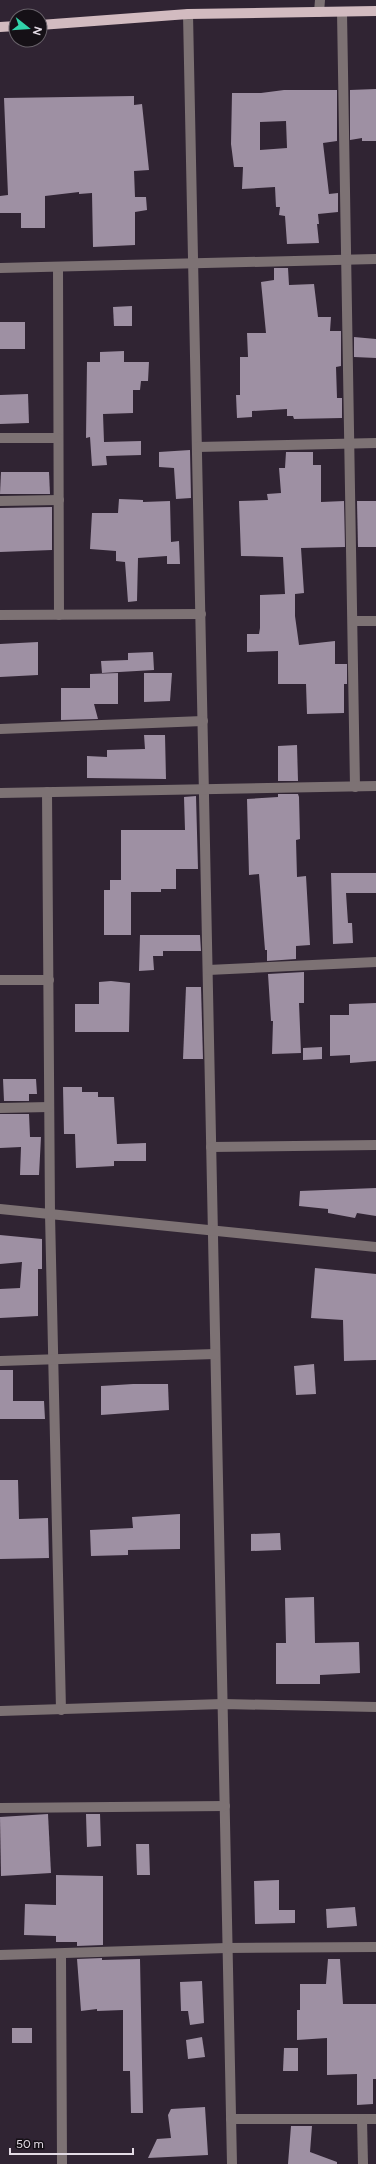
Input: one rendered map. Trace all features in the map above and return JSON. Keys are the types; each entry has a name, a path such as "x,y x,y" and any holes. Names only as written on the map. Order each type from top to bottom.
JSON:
{"main road":[{"path":"48,24 188,14 376,11"}],"street":[{"path":"319,12 320,0"},
{"path":"342,12 345,260 351,444 355,787"},
{"path":"188,14 232,2164"},
{"path":"0,268 376,259"},
{"path":"58,267 59,615"},
{"path":"0,438 58,438"},
{"path":"197,448 376,443"},
{"path":"0,501 59,500"},
{"path":"0,615 201,614"},
{"path":"353,621 376,621"},
{"path":"0,729 203,721"},
{"path":"0,794 376,786"},
{"path":"47,792 50,1214 61,1710"},
{"path":"208,970 376,962"},
{"path":"0,980 49,980"},
{"path":"0,1108 49,1108"},
{"path":"211,1147 376,1146"},
{"path":"0,1209 213,1232 376,1247"},
{"path":"0,1361 215,1354"},
{"path":"0,1711 222,1704 376,1707"},
{"path":"0,1808 225,1806"},
{"path":"0,1954 61,1954 227,1948 376,1947"},
{"path":"61,1954 62,2164"},
{"path":"231,2119 376,2119"},
{"path":"362,2119 363,2164"}],"building":[{"path":"376,89 376,141 362,141 362,138 350,140 350,90"},
{"path":"284,90 337,90 337,141 323,143 329,194 338,193 338,212 318,214 319,224 317,224 319,243 287,244 285,216 279,215 280,207 276,207 275,187 242,189 243,167 234,167 231,144 232,93 261,93","holes":["286,121 287,148 260,150 260,122"]},
{"path":"134,96 134,105 142,104 149,170 134,171 135,197 146,197 147,210 135,212 135,245 93,247 92,193 79,194 79,192 45,196 45,228 21,228 21,213 0,213 0,196 8,195 4,98"},
{"path":"274,268 288,268 289,285 314,284 318,317 331,317 330,331 341,331 341,366 336,367 337,398 342,398 342,418 294,419 293,416 287,416 287,409 252,411 252,417 237,418 236,395 240,395 240,357 248,357 247,333 266,333 261,282 274,280"},
{"path":"132,306 132,326 114,326 113,307"},
{"path":"0,322 25,322 25,349 0,349"},
{"path":"354,337 376,339 376,358 354,357"},
{"path":"124,351 124,362 149,362 148,381 141,381 140,390 133,390 133,413 103,414 104,442 141,441 141,455 106,456 107,465 92,466 90,437 86,438 87,362 100,362 100,352"},
{"path":"28,394 29,423 0,424 0,395"},
{"path":"190,450 191,498 176,499 174,468 159,467 159,452"},
{"path":"286,452 313,452 313,465 321,465 321,502 344,501 345,547 301,548 304,593 295,594 295,616 299,645 335,641 335,664 347,664 347,684 344,684 344,713 307,714 306,684 278,684 278,651 247,652 247,634 259,634 260,595 285,594 283,557 241,556 239,501 268,500 267,494 281,493 279,468 285,468"},
{"path":"1,472 49,472 50,494 0,494"},
{"path":"119,499 143,500 143,502 170,501 171,542 179,541 180,564 167,564 167,556 138,558 137,601 128,602 125,562 116,561 116,551 90,549 92,513 118,513"},
{"path":"357,501 376,501 376,547 358,547"},
{"path":"52,507 52,550 0,552 0,508"},
{"path":"38,642 38,675 0,677 0,644"},
{"path":"153,652 154,670 102,673 101,661 128,660 128,653"},
{"path":"118,673 118,704 94,704 98,719 61,720 61,688 90,688 90,674"},
{"path":"144,673 172,673 170,701 144,702"},
{"path":"144,735 165,735 166,779 87,778 87,756 107,757 107,750 145,749"},
{"path":"297,745 298,781 278,781 278,746"},
{"path":"278,794 298,794 299,797 300,839 296,840 297,877 306,876 310,945 296,946 296,959 267,961 259,874 249,875 247,799 278,797"},
{"path":"196,796 198,869 176,869 176,889 161,889 161,892 131,892 131,935 104,935 104,890 110,890 110,880 121,880 121,830 185,830 184,797"},
{"path":"331,873 376,873 376,893 346,893 348,923 352,923 353,943 333,944"},
{"path":"140,935 200,935 201,951 163,951 163,956 153,956 154,970 139,971"},
{"path":"304,972 304,1003 299,1003 301,1053 272,1054 273,1021 271,1021 268,974"},
{"path":"111,981 130,983 129,1032 75,1032 75,1004 99,1004 99,982"},
{"path":"186,987 201,987 203,1059 183,1059"},
{"path":"376,1003 376,1061 350,1063 350,1055 330,1056 330,1015 349,1015 349,1004"},
{"path":"322,1047 322,1059 303,1060 303,1048"},
{"path":"3,1079 36,1079 37,1094 29,1094 29,1101 4,1101"},
{"path":"63,1087 82,1087 82,1092 98,1092 98,1097 114,1097 117,1144 146,1143 146,1161 114,1161 114,1166 76,1168 75,1134 64,1134"},
{"path":"0,1114 29,1114 30,1137 41,1137 39,1175 20,1175 21,1147 0,1148"},
{"path":"376,1188 376,1216 357,1213 355,1218 328,1213 328,1209 299,1206 300,1191"},
{"path":"0,1235 42,1239 42,1269 38,1269 38,1316 0,1318 0,1289 20,1288 22,1262 0,1264"},
{"path":"315,1268 376,1274 376,1360 344,1361 343,1320 311,1318"},
{"path":"314,1364 316,1394 296,1395 294,1366"},
{"path":"0,1370 13,1370 13,1401 44,1401 45,1419 0,1419"},
{"path":"168,1384 169,1410 101,1415 101,1386"},
{"path":"0,1480 18,1480 19,1519 48,1518 49,1558 0,1559"},
{"path":"180,1514 180,1549 128,1550 128,1555 91,1556 90,1530 133,1528 132,1517"},
{"path":"280,1533 281,1550 251,1551 251,1534"},
{"path":"314,1597 315,1643 359,1642 360,1673 320,1675 320,1684 276,1684 276,1643 286,1643 285,1598"},
{"path":"48,1814 51,1873 1,1876 0,1817"},
{"path":"86,1814 100,1814 101,1846 87,1847"},
{"path":"136,1844 149,1844 150,1875 137,1875"},
{"path":"56,1875 103,1876 103,1945 77,1946 77,1942 56,1942 56,1936 24,1935 25,1904 56,1905"},
{"path":"279,1880 279,1910 295,1910 295,1923 255,1924 254,1881"},
{"path":"355,1907 357,1926 327,1928 326,1909"},
{"path":"102,1958 102,1960 140,1959 143,2113 131,2113 130,2071 123,2071 123,2010 97,2011 97,2009 81,2011 77,1959"},
{"path":"328,1959 340,1959 343,2004 376,2004 376,2079 373,2079 373,2104 357,2105 357,2074 327,2075 327,2038 297,2040 297,2010 300,2010 300,1984 326,1984"},
{"path":"202,1981 204,2023 190,2025 188,2011 181,2011 180,1982"},
{"path":"12,2028 32,2028 32,2043 12,2043"},
{"path":"202,2037 205,2057 188,2059 186,2040"},
{"path":"284,2048 298,2048 298,2071 283,2071"},
{"path":"205,2107 208,2155 148,2158 157,2139 171,2138 168,2115 171,2109"},
{"path":"291,2126 312,2126 310,2152 337,2162 337,2164 288,2164"}]}
